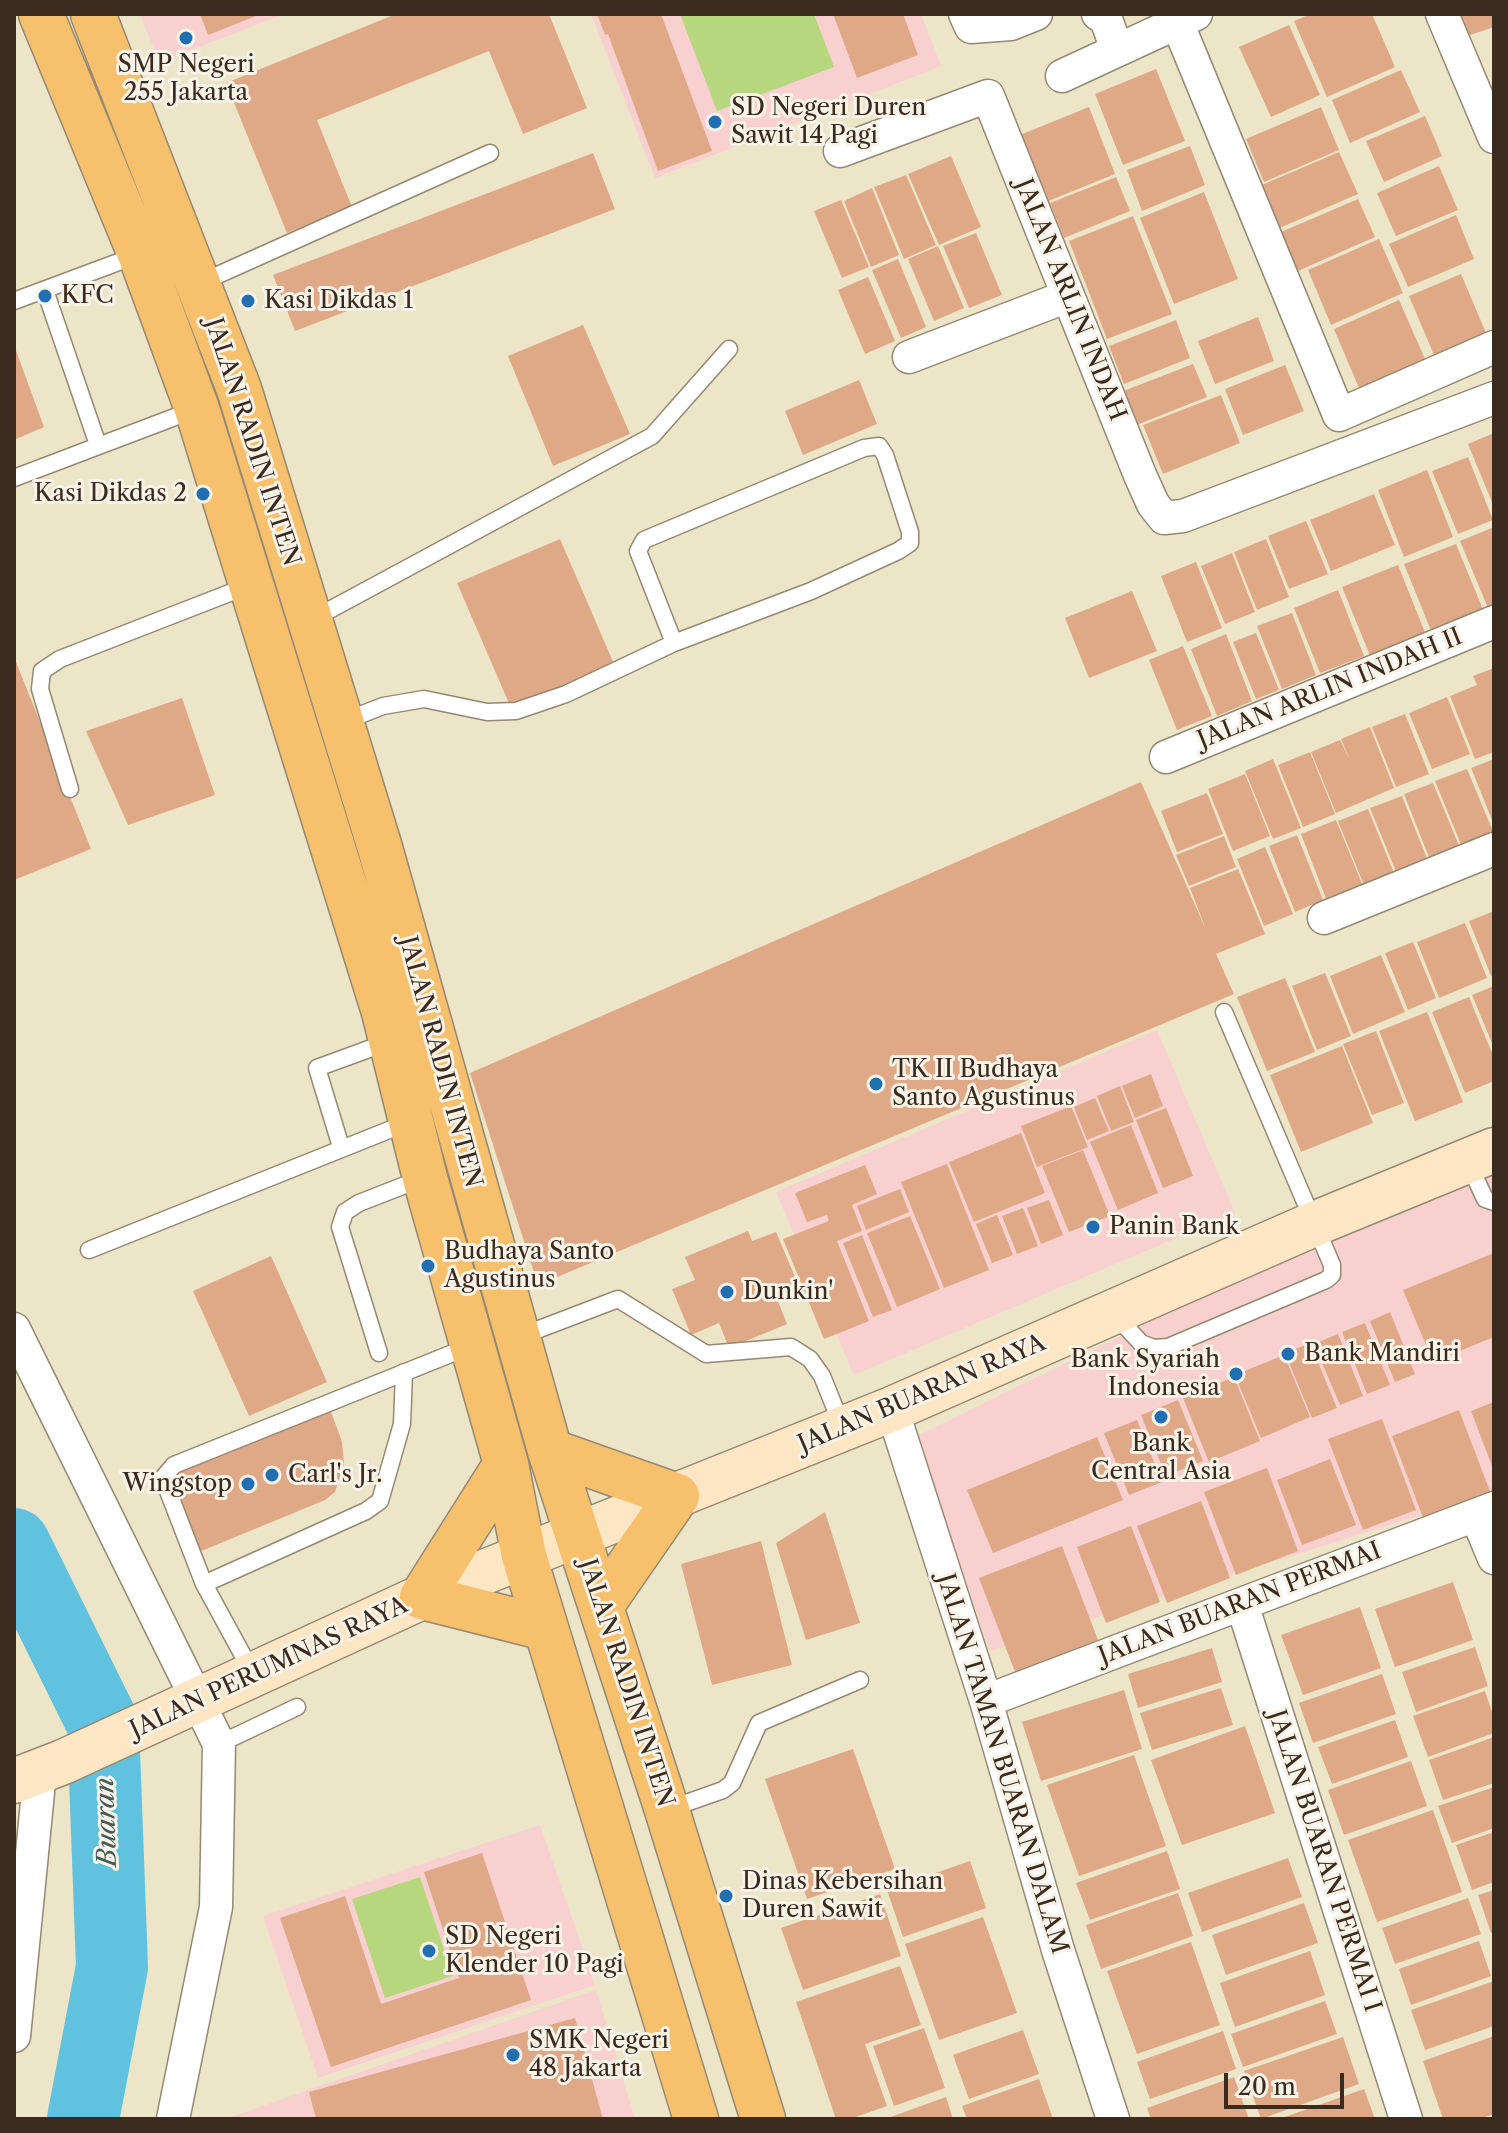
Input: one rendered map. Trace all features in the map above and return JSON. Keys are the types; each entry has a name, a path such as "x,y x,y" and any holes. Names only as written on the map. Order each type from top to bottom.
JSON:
{"main road":[{"name":"JALAN RADIN INTEN","path":"41,14 140,254 197,409 391,1040 425,1178 495,1341 550,1451 667,1810 763,2119"},
{"name":"JALAN RADIN INTEN","path":"93,14 239,389 385,864 495,1341 506,1464 524,1556 696,2119"},
{"path":"550,1451 677,1496 601,1606"},
{"path":"506,1464 422,1597 545,1628"}],"street":[{"path":"965,14 971,27 1011,24 1036,14"},
{"path":"1098,14 1106,19 1117,50"},
{"path":"1442,14 1494,137"},
{"path":"1062,76 1186,18 1339,415 1494,347"},
{"name":"JALAN ARLIN INDAH","path":"840,151 988,96 1153,504 1164,518 1183,516 1494,398"},
{"path":"909,357 1068,296"},
{"name":"JALAN ARLIN INDAH II","path":"1166,757 1494,622"},
{"path":"1324,918 1494,849"},
{"name":"JALAN BUARAN RAYA","path":"524,1556 892,1409 1314,1224 1481,1156"},
{"path":"14,1329 184,1706 219,1744 216,1907 173,2119"},
{"name":"JALAN TAMAN BUARAN DALAM","path":"892,1409 986,1701 1058,1950 1113,2119"},
{"path":"1485,1511 1494,1558"},
{"name":"JALAN BUARAN PERMAI","path":"986,1701 1485,1511"},
{"name":"JALAN PERUMNAS RAYA","path":"39,1772 422,1597 524,1556"},
{"name":"JALAN BUARAN PERMAI I","path":"1242,1604 1406,2119"},
{"path":"14,2036 39,1772"}],"lane":[{"path":"199,284 490,153"},
{"path":"14,301 140,254"},
{"path":"45,290 98,445"},
{"path":"309,621 652,436 729,349"},
{"path":"14,478 197,409"},
{"path":"341,722 383,706 424,699 487,712 516,711 566,694 674,643 811,591 910,543 910,532 890,468 879,446 864,448 644,540 638,551 674,643"},
{"path":"70,789 40,689 42,671 60,659 251,584"},
{"path":"1224,1012 1314,1224"},
{"path":"341,1147 317,1068 391,1040"},
{"path":"89,1250 411,1121"},
{"path":"1481,1156 1485,1199 1494,1202"},
{"path":"379,1353 340,1227 345,1212 359,1203 425,1178"},
{"path":"254,1676 204,1584 163,1478 174,1465 404,1372 618,1299 706,1354 791,1347 810,1359 822,1376 843,1429"},
{"path":"204,1584 366,1511 380,1501 402,1424 404,1372"},
{"path":"667,1810 723,1790 732,1783 759,1723 860,1680"},
{"path":"219,1744 297,1707"}],"shaded area":[{"name":"SMP Negeri 255 Jakarta","path":"140,14 285,14 159,62"},
{"name":"SD Negeri Duren Sawit 14 Pagi","path":"591,14 921,14 941,66 655,178"},
{"path":"1157,1030 1235,1213 854,1375 776,1192"},
{"path":"1494,1153 1494,1492 990,1651 915,1437"},
{"name":"SD Negeri Klender 10 Pagi","path":"540,1825 595,1985 318,2078 263,1916"},
{"name":"SMK Negeri 48 Jakarta","path":"596,1990 635,2119 225,2119"}],"green space":[{"path":"680,14 814,14 834,67 717,111"},
{"path":"420,1877 453,1976 385,1998 352,1899"}],"building":[{"path":"200,14 261,14 208,35"},
{"path":"396,14 549,14 587,108 523,134 489,51 317,120 352,207 287,233 226,83"},
{"path":"597,14 661,14 712,151 658,171 608,34 605,35"},
{"path":"833,14 903,14 918,55 857,78"},
{"path":"1311,14 1372,14 1395,67 1327,97 1294,21"},
{"path":"1450,14 1494,14 1494,27 1458,39"},
{"path":"1289,25 1320,95 1271,117 1239,47"},
{"path":"1156,69 1185,141 1123,165 1095,94"},
{"path":"1401,70 1420,112 1350,143 1332,100"},
{"path":"1089,107 1115,174 1046,202 1020,135"},
{"path":"1321,107 1339,150 1264,182 1246,139"},
{"path":"1425,116 1442,156 1384,182 1366,141"},
{"path":"1190,146 1205,185 1142,211 1127,170"},
{"path":"1339,152 1358,194 1268,233 1250,190"},
{"path":"593,153 615,209 295,331 273,275"},
{"path":"951,156 981,227 939,245 908,174"},
{"path":"1439,166 1458,210 1396,236 1377,193"},
{"path":"906,175 936,245 904,259 874,187"},
{"path":"1116,177 1130,211 1064,238 1050,203"},
{"path":"872,188 899,255 871,267 844,201"},
{"path":"1204,192 1238,279 1174,304 1140,218"},
{"path":"1358,199 1375,237 1291,274 1274,235"},
{"path":"841,200 869,267 842,278 814,211"},
{"path":"1456,215 1474,259 1408,287 1389,244"},
{"path":"1133,216 1172,314 1107,339 1069,241"},
{"path":"976,233 1002,295 969,308 943,246"},
{"path":"1379,239 1403,293 1331,325 1308,270"},
{"path":"938,246 964,308 934,321 908,259"},
{"path":"898,259 926,327 901,338 872,270"},
{"path":"1461,274 1486,333 1434,355 1409,296"},
{"path":"868,277 895,341 865,354 838,290"},
{"path":"1399,300 1425,359 1359,388 1334,329"},
{"path":"1258,317 1274,361 1215,384 1198,341"},
{"path":"1176,320 1190,358 1124,384 1109,346"},
{"path":"583,325 630,434 553,466 508,356"},
{"path":"14,345 44,427 14,440"},
{"path":"1193,364 1207,397 1134,426 1121,392"},
{"path":"1285,365 1304,411 1243,435 1225,389"},
{"path":"859,380 877,424 803,455 785,411"},
{"path":"1221,395 1240,443 1163,474 1143,425"},
{"path":"1494,433 1494,507 1468,444"},
{"path":"1468,457 1493,520 1458,534 1432,471"},
{"path":"1427,470 1453,537 1404,557 1378,490"},
{"path":"1374,494 1395,545 1331,571 1310,520"},
{"path":"1306,521 1328,574 1289,589 1268,536"},
{"path":"1494,527 1494,606 1488,608 1460,541"},
{"path":"560,539 614,664 511,708 457,583"},
{"path":"1266,539 1289,597 1257,610 1234,552"},
{"path":"1456,544 1484,612 1432,633 1404,564"},
{"path":"1232,553 1255,612 1225,624 1201,566"},
{"path":"1196,562 1222,628 1187,642 1161,576"},
{"path":"1398,565 1426,635 1371,658 1342,587"},
{"path":"1338,590 1364,656 1320,673 1294,608"},
{"path":"1132,591 1157,651 1089,678 1065,618"},
{"path":"1292,613 1316,675 1282,689 1257,626"},
{"path":"1256,633 1279,690 1256,699 1233,642"},
{"path":"1226,634 1252,701 1217,716 1191,649"},
{"path":"1183,646 1212,716 1177,730 1149,660"},
{"path":"14,657 91,849 14,880"},
{"path":"1494,668 1494,752 1475,759 1450,696 1477,685 1473,676"},
{"path":"1447,697 1470,754 1432,769 1409,713"},
{"path":"182,698 215,795 128,825 86,731"},
{"path":"1405,714 1429,774 1396,787 1372,727"},
{"path":"1370,727 1394,788 1336,813 1311,752 1340,740 1350,760 1341,739"},
{"path":"1310,752 1335,814 1303,827 1278,765"},
{"path":"1273,759 1301,828 1273,839 1245,771"},
{"path":"1494,759 1494,825 1471,768"},
{"path":"1467,769 1494,834 1462,847 1435,781"},
{"path":"1245,774 1270,836 1233,851 1208,789"},
{"path":"1141,782 1207,932 1190,888 1238,869 1265,934 1216,954 1234,994 538,1285 470,1073"},
{"path":"1433,783 1460,848 1430,860 1404,794"},
{"path":"1207,793 1223,834 1177,852 1161,811"},
{"path":"1402,796 1428,861 1397,874 1370,808"},
{"path":"1368,809 1394,873 1364,885 1338,821"},
{"path":"1336,820 1363,886 1327,901 1301,834"},
{"path":"1297,835 1323,900 1295,912 1269,846"},
{"path":"1224,836 1236,867 1189,886 1176,855"},
{"path":"1265,847 1293,914 1264,926 1237,859"},
{"path":"1494,911 1494,974 1491,976 1469,921"},
{"path":"1465,923 1487,978 1439,998 1417,942"},
{"path":"1413,942 1436,998 1408,1010 1385,953"},
{"path":"1381,955 1405,1012 1353,1034 1330,976"},
{"path":"1325,973 1351,1036 1317,1050 1292,986"},
{"path":"1285,978 1315,1052 1267,1071 1237,997"},
{"path":"1494,986 1494,1048 1472,995"},
{"path":"1469,997 1494,1058 1494,1081 1465,1093 1432,1012"},
{"path":"1427,1012 1463,1102 1415,1121 1379,1031"},
{"path":"1376,1031 1404,1103 1372,1115 1343,1044"},
{"path":"1342,1046 1373,1123 1301,1152 1270,1075"},
{"path":"1151,1074 1163,1106 1135,1118 1122,1086"},
{"path":"1120,1086 1134,1122 1111,1131 1097,1096"},
{"path":"1095,1098 1109,1131 1087,1140 1074,1107"},
{"path":"1071,1106 1088,1147 1037,1167 1021,1126"},
{"path":"1166,1108 1193,1176 1163,1188 1136,1120"},
{"path":"1131,1125 1158,1193 1118,1210 1090,1142"},
{"path":"1021,1133 1045,1193 974,1222 949,1162"},
{"path":"1083,1150 1110,1216 1069,1232 1042,1166"},
{"path":"947,1164 989,1270 944,1288 901,1182"},
{"path":"865,1165 877,1194 852,1205 862,1231 837,1241 869,1321 824,1339 783,1239 829,1221 827,1215 807,1222 795,1193"},
{"path":"900,1189 909,1212 866,1230 857,1206"},
{"path":"1049,1200 1063,1235 1041,1244 1027,1208"},
{"path":"1023,1208 1038,1246 1017,1254 1002,1216"},
{"path":"997,1215 1013,1255 992,1263 976,1224"},
{"path":"910,1216 940,1289 897,1307 867,1233"},
{"name":"Dunkin'","path":"748,1231 752,1241 776,1232 798,1284 775,1294 787,1324 729,1348 719,1323 691,1335 672,1289 695,1280 685,1257"},
{"path":"862,1235 892,1310 873,1317 843,1243"},
{"path":"1494,1253 1494,1337 1433,1362 1403,1290"},
{"path":"271,1256 327,1382 249,1416 193,1291"},
{"path":"1390,1312 1415,1374 1395,1382 1370,1321"},
{"path":"1365,1323 1390,1385 1367,1394 1342,1332"},
{"path":"1338,1334 1363,1396 1340,1405 1314,1344"},
{"path":"1310,1343 1337,1408 1312,1418 1285,1353"},
{"path":"1284,1355 1310,1417 1261,1438 1235,1375"},
{"path":"1234,1377 1260,1441 1209,1462 1183,1398"},
{"path":"1178,1400 1203,1461 1166,1476 1141,1415"},
{"path":"1494,1402 1494,1471 1471,1411"},
{"path":"330,1409 342,1442 344,1464 335,1492 325,1500 199,1552 171,1474"},
{"path":"1459,1410 1491,1494 1424,1520 1392,1436"},
{"path":"1382,1419 1416,1510 1363,1530 1328,1439"},
{"path":"1137,1420 1162,1482 1129,1495 1104,1433"},
{"path":"1097,1437 1123,1500 993,1553 967,1490"},
{"path":"1330,1459 1356,1525 1302,1545 1277,1480"},
{"path":"1267,1468 1298,1551 1236,1575 1204,1492"},
{"path":"1201,1501 1230,1578 1167,1603 1137,1526"},
{"path":"825,1512 860,1623 806,1640 776,1543"},
{"path":"1131,1526 1160,1602 1106,1623 1077,1547"},
{"path":"761,1541 792,1665 712,1685 681,1564"},
{"path":"1062,1546 1098,1640 1015,1672 979,1578"},
{"path":"1453,1582 1473,1640 1395,1667 1375,1609"},
{"path":"1360,1607 1381,1668 1303,1695 1281,1635"},
{"path":"1475,1647 1488,1686 1416,1712 1402,1672"},
{"path":"1212,1648 1222,1682 1138,1708 1128,1674"},
{"path":"1382,1674 1396,1714 1313,1743 1299,1703"},
{"path":"1221,1688 1233,1725 1152,1750 1140,1713"},
{"path":"1124,1690 1142,1749 1041,1781 1022,1722"},
{"path":"1485,1691 1494,1718 1494,1733 1428,1757 1413,1716"},
{"path":"1395,1720 1408,1757 1332,1784 1318,1747"},
{"path":"1245,1726 1275,1813 1182,1845 1151,1760"},
{"path":"1494,1737 1494,1783 1443,1800 1429,1760"},
{"path":"853,1749 895,1869 807,1899 765,1779"},
{"path":"1134,1755 1166,1846 1079,1876 1047,1785"},
{"path":"1411,1761 1427,1806 1344,1835 1328,1790"},
{"path":"1494,1787 1494,1828 1452,1843 1438,1806"},
{"path":"1433,1810 1462,1892 1377,1922 1348,1840"},
{"path":"1494,1832 1494,1882 1472,1890 1456,1845"},
{"path":"1167,1851 1180,1889 1090,1920 1076,1883"},
{"path":"482,1853 531,2000 331,2067 280,1918 345,1896 381,2004 459,1978 424,1872"},
{"path":"1288,1858 1302,1897 1202,1932 1188,1893"},
{"path":"970,1861 986,1908 903,1937 887,1890"},
{"path":"1494,1890 1494,1932 1491,1933 1478,1895"},
{"path":"1178,1893 1193,1936 1101,1969 1086,1925"},
{"path":"880,1894 901,1956 803,1990 781,1928"},
{"path":"1468,1898 1481,1934 1395,1964 1382,1928"},
{"path":"1304,1903 1318,1943 1226,1975 1212,1935"},
{"path":"983,1917 1017,2013 939,2040 905,1944"},
{"path":"1479,1941 1491,1976 1411,2005 1399,1969"},
{"path":"1191,1942 1220,2025 1137,2054 1107,1971"},
{"path":"1310,1951 1325,1995 1235,2027 1220,1983"},
{"path":"900,1966 921,2025 865,2044 887,2106 850,2119 836,2119 796,2002"},
{"path":"1494,1981 1494,2026 1425,2050 1411,2010"},
{"path":"1325,2001 1337,2034 1243,2067 1231,2034"},
{"name":"SMK Negeri 48 Jakarta","path":"575,2018 603,2119 316,2119 309,2092"},
{"path":"924,2028 945,2088 894,2106 873,2046"},
{"path":"1023,2030 1039,2074 969,2099 953,2055"},
{"path":"1223,2031 1236,2069 1150,2099 1137,2062"},
{"path":"1494,2036 1494,2114 1479,2119 1443,2119 1423,2061"},
{"path":"1343,2037 1359,2084 1261,2119 1244,2071"},
{"path":"1234,2077 1249,2119 1151,2119 1147,2108"},
{"path":"1039,2079 1053,2119 967,2119 962,2106"},
{"path":"1364,2089 1375,2119 1279,2119"},
{"path":"946,2097 953,2119 885,2119"}],"waterway":[{"name":"Buaran","path":"14,1544 103,1724 112,1967 83,2119"}],"place":[{"name":"SMP Negeri 255 Jakarta","path":"186,38"},
{"name":"SD Negeri Duren Sawit 14 Pagi","path":"715,122"},
{"name":"KFC","path":"45,296"},
{"name":"Kasi Dikdas 1","path":"248,301"},
{"name":"Kasi Dikdas 2","path":"203,494"},
{"name":"TK II Budhaya Santo Agustinus","path":"876,1084"},
{"name":"Panin Bank","path":"1093,1227"},
{"name":"Budhaya Santo Agustinus","path":"428,1266"},
{"name":"Dunkin'","path":"727,1292"},
{"name":"Bank Mandiri","path":"1288,1354"},
{"name":"Bank Syariah Indonesia","path":"1236,1374"},
{"name":"Bank Central Asia","path":"1161,1417"},
{"name":"Carl's Jr.","path":"272,1475"},
{"name":"Wingstop","path":"248,1484"},
{"name":"Dinas Kebersihan Duren Sawit","path":"726,1896"},
{"name":"SD Negeri Klender 10 Pagi","path":"429,1951"},
{"name":"SMK Negeri 48 Jakarta","path":"513,2055"}]}
